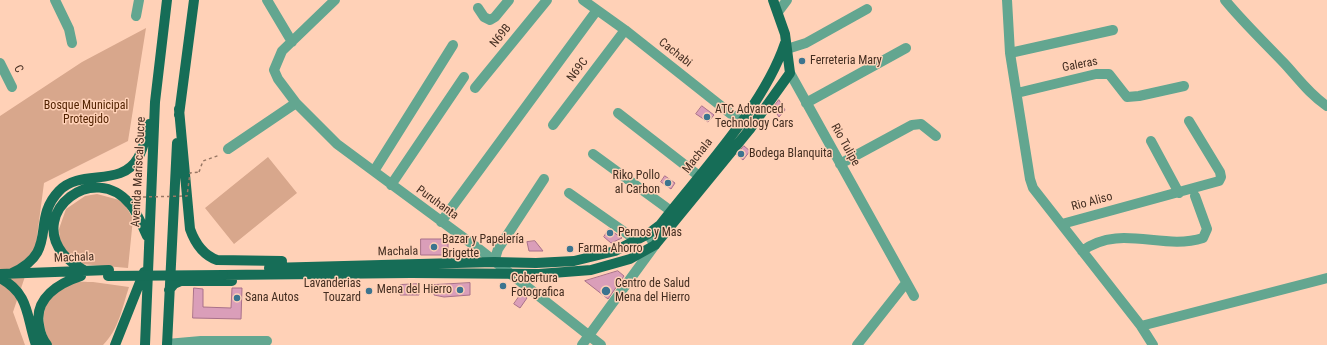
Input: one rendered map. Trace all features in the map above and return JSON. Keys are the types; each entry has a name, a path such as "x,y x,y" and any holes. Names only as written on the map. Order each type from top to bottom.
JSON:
{"main road":[{"name":"Avenida Mariscal Sucre","path":"145,345 147,262 155,102 166,0"},
{"path":"167,344 179,109 194,0"},
{"name":"Rio Tulipe","path":"773,0 783,25 790,73"},
{"name":"Machala","path":"222,272 355,274 494,262 536,263 574,261 615,251 648,234 660,225 742,121 774,72 786,45"},
{"name":"Machala","path":"0,276 12,273 410,269 510,275 591,270 630,259 655,245 750,129 790,73"},
{"path":"12,273 26,267 38,253 48,206 61,189 81,179 115,176 137,160 143,149 155,102"},
{"path":"179,109 190,229 196,242 209,257 217,260 233,261 397,260 406,262 410,269"},
{"path":"46,345 42,337 38,320 38,312 42,303 49,293 60,284 83,273 64,256 55,236 55,221 60,207 70,196 76,192 98,187 119,195 130,204 148,240"},
{"path":"116,345 147,262"},
{"name":"Machala","path":"0,276 83,273"},
{"path":"169,290 174,284 181,281 322,280 355,274"},
{"path":"0,276 13,286 22,296 36,345"}],"street":[{"path":"55,0 69,29 72,43"},
{"path":"136,16 139,0"},
{"path":"267,0 292,42 335,0"},
{"path":"478,8 484,17 490,20 495,17 509,0"},
{"name":"N69B","path":"475,88 547,0"},
{"path":"778,12 787,0"},
{"name":"Rio Aliso","path":"1007,0 1010,53 1030,179 1039,197 1062,224 1219,181 1221,177 1220,172 1189,121"},
{"path":"1225,0 1286,65 1301,84 1316,99 1327,106"},
{"name":"Cachabi","path":"587,1 742,121 750,129"},
{"path":"786,45 806,43 867,9"},
{"path":"441,222 597,10"},
{"name":"N69C","path":"552,125 625,30"},
{"path":"1010,53 1113,30"},
{"name":"Puruhanta","path":"292,42 282,51 275,67 278,79 296,103 337,144 510,275 522,282 601,345"},
{"path":"374,171 453,45"},
{"path":"806,103 906,48"},
{"name":"C","path":"0,63 12,87"},
{"name":"Rio Tulipe","path":"790,73 914,296"},
{"name":"Galeras","path":"1017,93 1096,74 1109,74 1127,97 1139,96 1184,86"},
{"path":"391,186 464,77"},
{"path":"228,149 296,103"},
{"path":"618,113 699,176"},
{"path":"840,164 912,125 921,124 936,136"},
{"path":"1151,141 1179,193"},
{"path":"593,154 671,211"},
{"path":"494,262 498,249 544,179"},
{"path":"569,193 636,240"},
{"path":"1082,251 1092,243 1120,237 1187,242 1202,238 1207,229 1195,196"},
{"path":"1062,224 1141,326 1153,345"},
{"path":"582,345 655,245 648,234"},
{"path":"1141,326 1327,278"},
{"path":"857,345 906,283"},
{"path":"167,344 200,341 267,341"}],"path":[{"path":"143,197 186,196 190,173 199,172 204,161 217,157"}],"green space":[{"name":"Bosque Municipal Protegido","path":"146,28 128,141 44,183 36,244 13,312 25,345 0,345 0,116 82,62"},
{"path":"268,157 297,193 234,244 205,208"},
{"path":"97,194 123,201 133,219 128,268 81,264 72,259 60,242 59,229 66,209 85,196"},
{"path":"93,282 129,287 113,332 103,345 51,345 44,326 45,309 48,301 53,294 71,283"}],"building":[{"path":"779,100 785,110 779,117 773,108"},
{"name":"ATC Advanced Technology Cars","path":"702,106 714,115 708,122 696,114"},
{"path":"744,146 750,151 743,160 737,155"},
{"name":"Riko Pollo al Carbon","path":"665,176 675,183 671,189 661,182"},
{"name":"Pernos y Mas","path":"609,229 622,238 611,243 604,237"},
{"name":"Bazar y Papelería Brigette","path":"421,239 448,239 448,255 421,255"},
{"path":"535,241 543,251 529,251 527,242"},
{"name":"Centro de Salud Mena del Hierro","path":"618,271 624,276 608,299 585,281"},
{"path":"470,283 470,295 444,297 434,295 434,285"},
{"path":"419,284 419,295 400,295 400,285"},
{"name":"Sana Autos","path":"194,288 203,289 203,307 231,308 232,288 242,288 241,319 193,318"},
{"path":"521,294 527,298 520,308 514,304"}],"place":[{"name":"Ferreteria Mary","path":"802,61"},
{"name":"ATC Advanced Technology Cars","path":"707,117"},
{"name":"Bodega Blanquita","path":"741,154"},
{"name":"Riko Pollo al Carbon","path":"668,183"},
{"name":"Pernos y Mas","path":"610,233"},
{"name":"Bazar y Papelería Brigette","path":"434,247"},
{"name":"Farma Ahorro","path":"570,249"},
{"name":"Cobertura Fotografica","path":"503,286"},
{"name":"Mena del Hierro","path":"460,290"},
{"name":"Lavanderias Touzard","path":"369,291"},
{"name":"Centro de Salud Mena del Hierro","path":"606,291"},
{"name":"Sana Autos","path":"237,298"}]}
